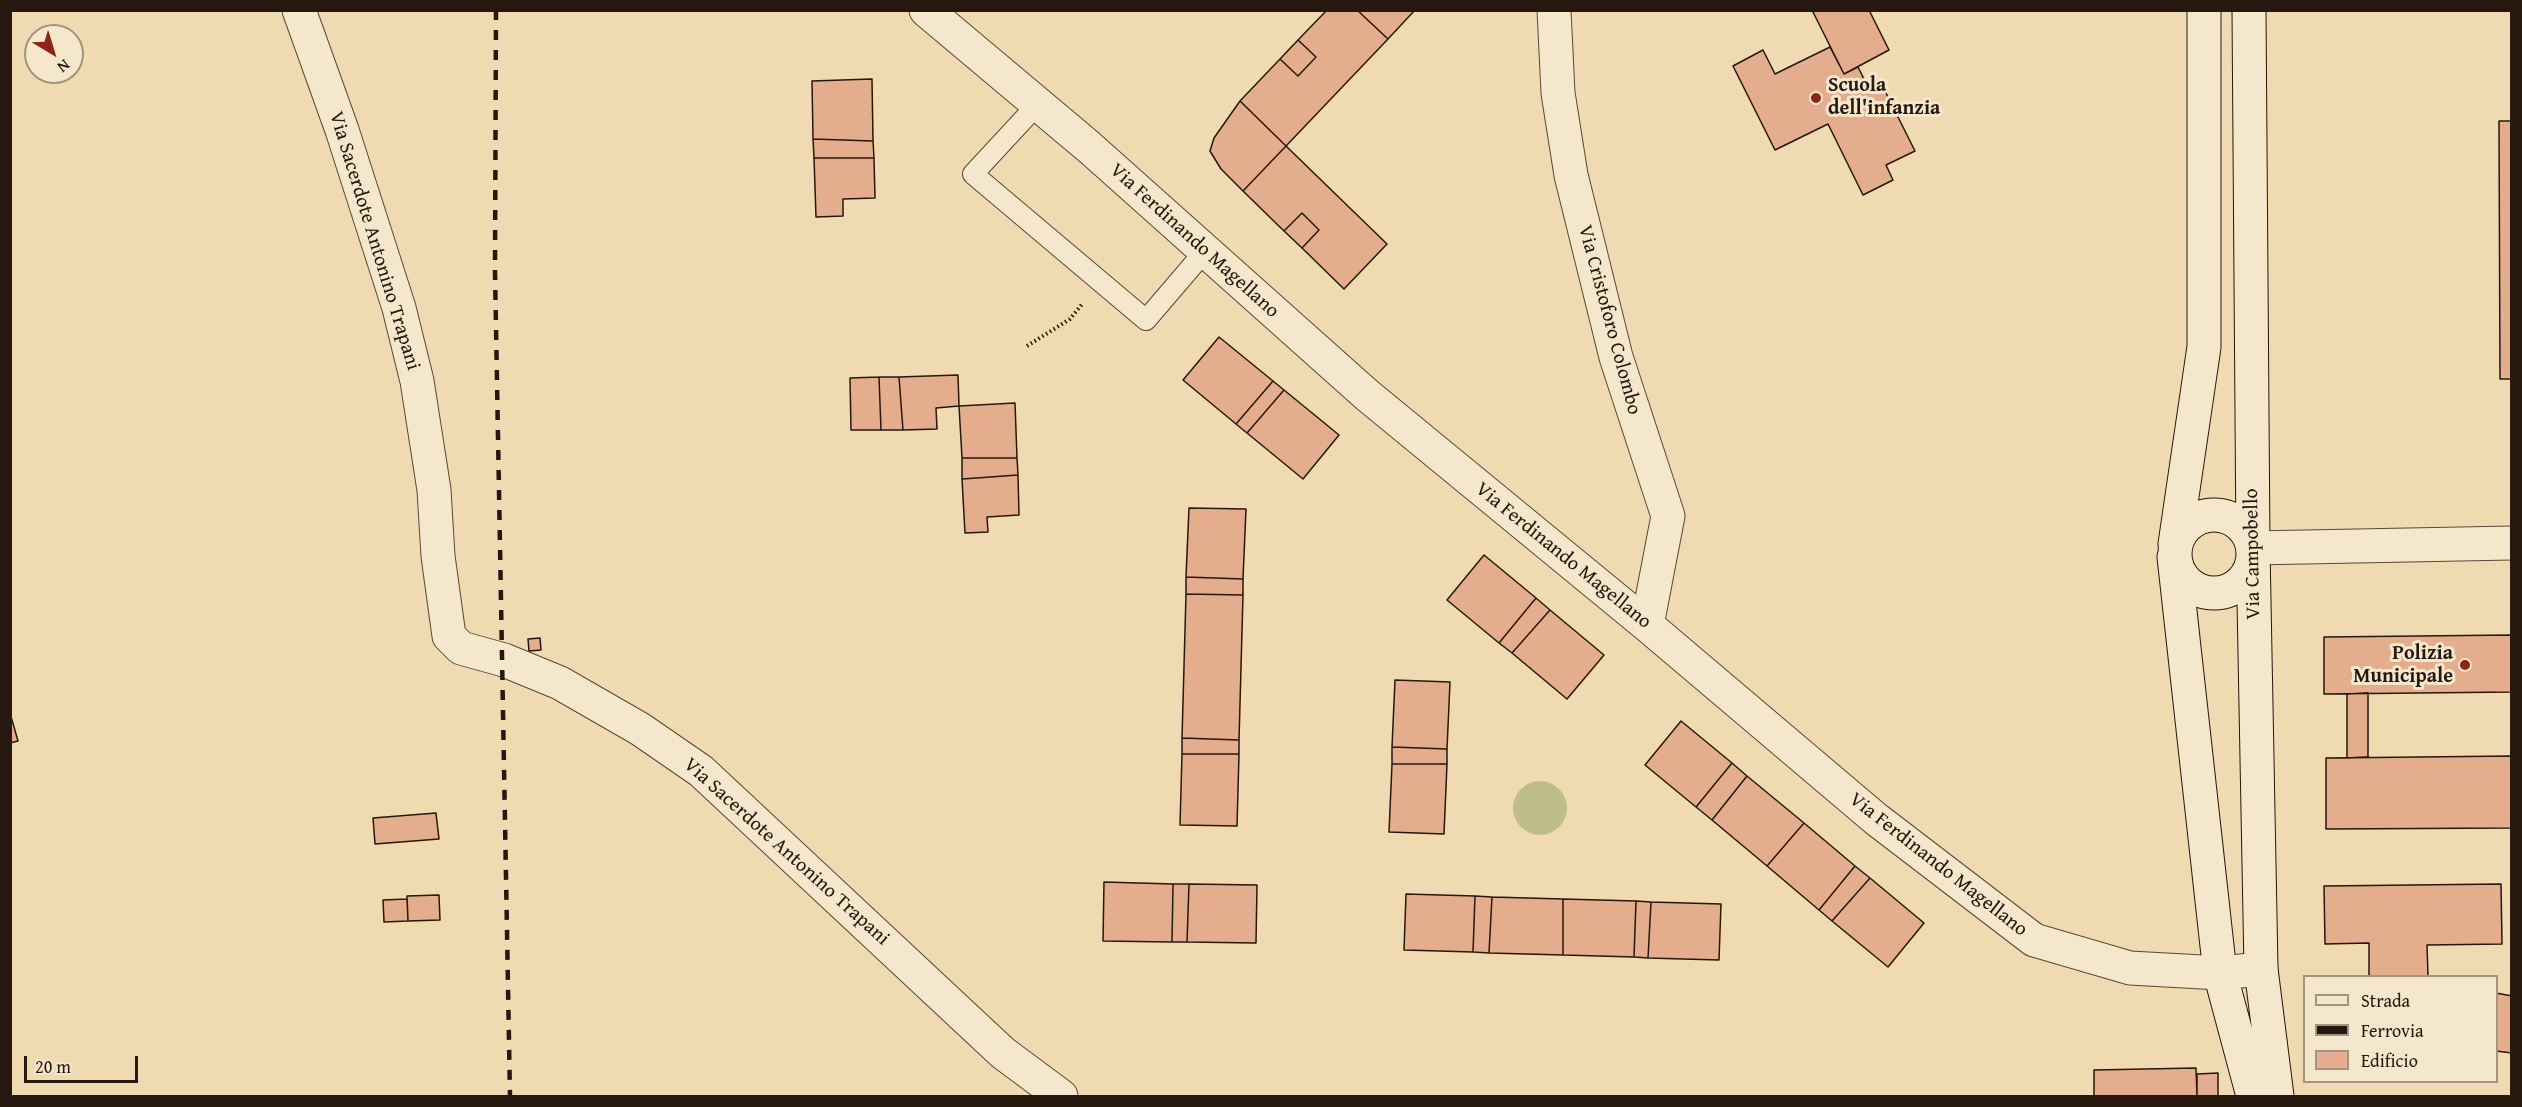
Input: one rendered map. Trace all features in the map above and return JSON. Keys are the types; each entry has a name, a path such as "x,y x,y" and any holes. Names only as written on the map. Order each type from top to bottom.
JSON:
{"street":[{"name":"Via Sacerdote Antonino Trapani","path":"299,10 342,129 399,308 417,381 434,490 438,556 449,636 461,648 504,660 560,683 640,729 701,771 1003,1053 1061,1096"},
{"name":"Via Ferdinando Magellano","path":"927,10 1036,106 1089,147 1367,395 1647,625 1876,819 2034,940 2130,968 2220,973 2261,969"},
{"name":"Via Cristoforo Colombo","path":"1554,10 1558,93 1570,175 1616,357 1668,516 1647,625"},
{"path":"2204,10 2204,347 2175,550 2177,570 2188,584 2205,593 2218,594 2230,590 2245,578 2253,561 2253,548 2248,535 2240,525 2216,514 2202,516 2190,522 2175,550 2220,973 2253,1096"},
{"name":"Via Campobello","path":"2249,10 2253,548 2261,969 2277,1096"},
{"path":"2253,548 2511,543"}],"lane":[{"path":"1036,106 973,174 1146,320 1205,251"}],"path":[{"path":"1027,346 1070,319 1101,282"}],"green space":[{"path":"1540,781 1550,783 1559,789 1565,798 1567,808 1565,818 1559,827 1550,833 1540,835 1530,833 1521,827 1515,818 1513,808 1515,798 1521,789 1530,783"}],"building":[{"path":"1327,10 1357,10 1388,39 1286,146 1240,101 1280,59 1298,76 1316,57 1298,40"},
{"path":"1357,10 1415,10 1388,39"},
{"path":"1812,10 1869,10 1889,50 1844,74"},
{"path":"1298,40 1316,57 1298,76 1280,59"},
{"path":"1830,47 1844,74 1858,67 1871,93 1883,87 1915,151 1886,165 1893,180 1863,195 1828,124 1775,150 1733,66 1763,50 1775,74"},
{"path":"872,79 873,141 813,139 812,81"},
{"path":"1240,101 1286,146 1243,191 1221,169 1210,151 1214,138"},
{"path":"2499,121 2512,121 2512,379 2500,379"},
{"path":"813,139 873,141 874,158 814,158"},
{"path":"1286,146 1387,244 1344,289 1302,248 1319,230 1302,213 1284,231 1243,191"},
{"path":"814,158 874,158 875,198 843,199 843,216 816,217"},
{"path":"1302,213 1319,230 1302,248 1284,231"},
{"path":"1219,337 1273,381 1236,424 1183,380"},
{"path":"958,375 959,406 936,408 937,429 903,430 899,377"},
{"path":"879,377 881,430 851,430 850,378"},
{"path":"879,377 899,377 903,430 881,430"},
{"path":"1273,381 1284,390 1247,433 1236,424"},
{"path":"1284,390 1339,435 1303,479 1247,433"},
{"path":"1015,403 1017,458 962,458 959,406"},
{"path":"962,458 1017,458 1018,475 962,479"},
{"path":"1018,475 1019,515 987,517 988,532 965,533 962,479"},
{"path":"1189,508 1246,509 1243,579 1186,577"},
{"path":"1484,555 1536,598 1499,643 1447,600"},
{"path":"1186,577 1243,579 1243,595 1186,594"},
{"path":"1186,594 1243,595 1239,740 1182,738"},
{"path":"1536,598 1550,610 1512,653 1499,643"},
{"path":"1550,610 1604,655 1567,699 1512,653"},
{"path":"2512,635 2512,692 2324,694 2324,637"},
{"path":"540,638 541,650 529,651 528,639"},
{"path":"1395,680 1450,682 1447,749 1392,747"},
{"path":"2368,693 2368,757 2347,758 2347,694"},
{"path":"10,713 18,741 10,743"},
{"path":"1681,721 1732,763 1696,807 1645,765"},
{"path":"1182,738 1239,740 1239,754 1182,754"},
{"path":"1392,747 1447,749 1447,764 1392,764"},
{"path":"1182,754 1239,754 1237,826 1180,825"},
{"path":"2512,756 2512,828 2326,829 2326,758"},
{"path":"1732,763 1747,776 1712,820 1696,807"},
{"path":"1392,764 1447,764 1444,834 1389,832"},
{"path":"1747,776 1804,823 1767,866 1712,820"},
{"path":"436,813 439,839 375,844 373,818"},
{"path":"1804,823 1855,866 1819,910 1767,866"},
{"path":"1855,866 1870,878 1832,921 1819,910"},
{"path":"1870,878 1924,923 1888,967 1832,921"},
{"path":"1104,882 1173,884 1172,942 1103,941"},
{"path":"1173,884 1189,884 1187,942 1172,942"},
{"path":"1189,884 1257,885 1256,943 1187,942"},
{"path":"2501,884 2502,944 2427,945 2428,975 2369,975 2369,943 2325,944 2324,886"},
{"path":"1406,894 1475,896 1473,952 1404,950"},
{"path":"439,895 440,920 408,921 407,896"},
{"path":"1475,896 1492,897 1489,953 1473,952"},
{"path":"1492,897 1563,899 1563,955 1489,953"},
{"path":"407,899 408,921 384,922 383,900"},
{"path":"1563,899 1636,901 1634,957 1563,955"},
{"path":"1636,901 1651,902 1648,958 1634,957"},
{"path":"1651,902 1721,904 1719,960 1648,958"},
{"path":"2498,993 2512,996 2512,1053 2498,1051"},
{"path":"2196,1068 2197,1096 2094,1096 2094,1070"},
{"path":"2218,1073 2218,1096 2197,1096 2197,1074"}],"railway":[{"path":"496,10 495,271 510,1096"}],"place":[{"name":"Scuola dell'infanzia","path":"1816,98"},
{"name":"Polizia Municipale","path":"2465,665"}]}
